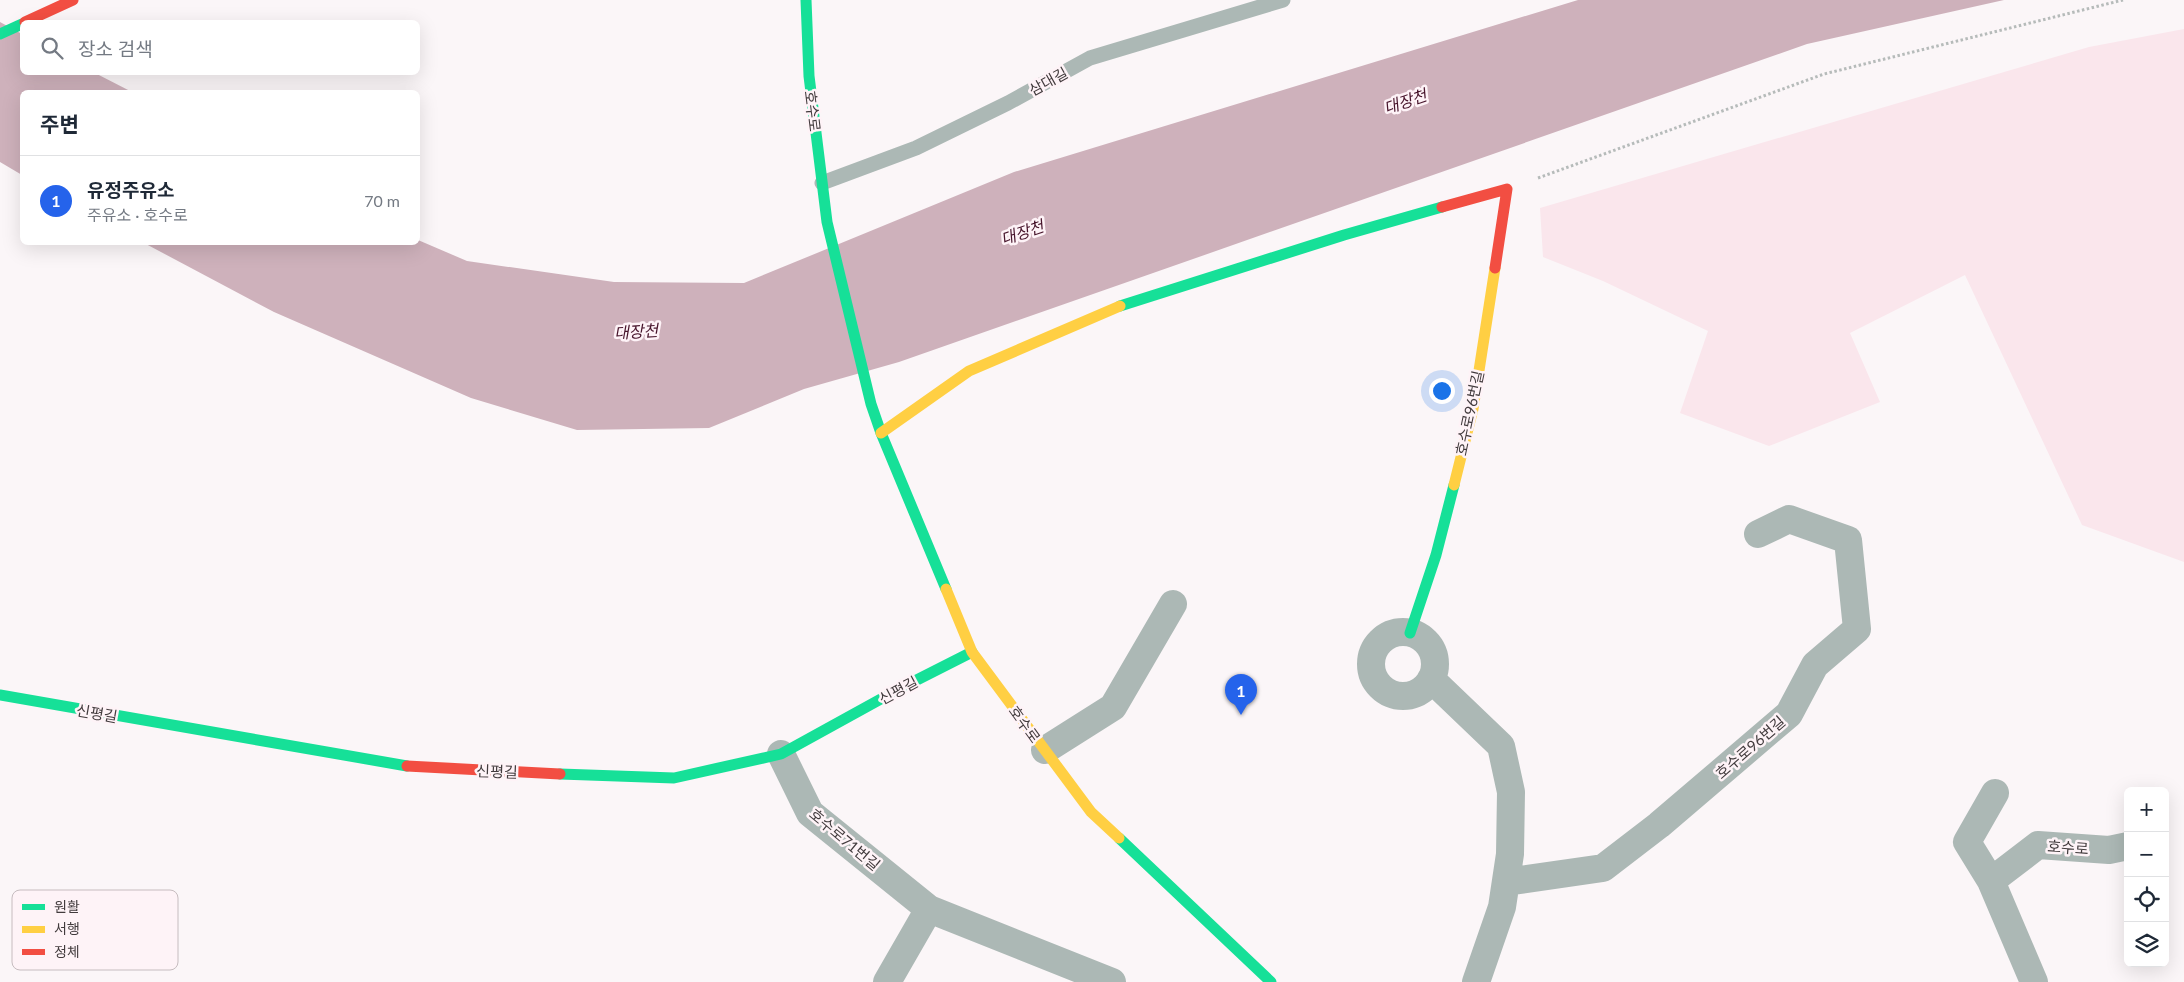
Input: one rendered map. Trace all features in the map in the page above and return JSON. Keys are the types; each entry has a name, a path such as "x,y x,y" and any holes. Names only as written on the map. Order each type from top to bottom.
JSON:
{"main road":[{"path":"30,20 73,0"},
{"name":"호수로","path":"806,0 809,76 827,222 871,404 881,433 972,652 1091,812 1261,980"},
{"path":"0,34 20,25"},
{"path":"881,433 969,371 1108,310 1344,235 1507,189"},
{"name":"호수로96번길","path":"1410,633 1436,555 1473,409 1507,189"},
{"name":"신평길","path":"0,695 418,768 674,778 781,754 899,689 972,652"}],"street":[{"name":"호수로96번길","path":"1506,882 1603,868 1659,825 1788,714 1815,664 1858,629 1848,540 1789,519 1758,534"},
{"path":"1045,750 1113,707 1173,604"},
{"path":"1399,632 1410,633 1426,642 1432,650 1434,670 1431,679 1424,688 1415,694 1404,696 1393,694 1384,689 1376,681 1372,672 1371,660 1380,641 1399,632"},
{"path":"1431,679 1501,746 1511,792 1510,854 1502,907 1476,982"},
{"name":"호수로71번길","path":"781,754 810,813 929,909 1112,982"},
{"path":"1995,792 1967,842 1991,881 2034,982"},
{"name":"호수로","path":"1991,881 2038,845 2109,850 2124,847"},
{"path":"887,982 929,909"}],"lane":[{"name":"삼대길","path":"822,183 916,148 1008,103 1090,58 1283,0"}],"path":[{"path":"1507,189 1824,74 2123,0"}],"shaded area":[{"path":"2184,29 2184,562 2082,525 1965,275 1850,333 1880,402 1769,446 1680,413 1708,331 1603,281 1543,257 1540,208 2089,47"}],"water":[{"name":"대장천","path":"1578,0 2004,0 1807,44 899,362 804,389 709,428 577,430 471,398 274,312 148,245 420,245 420,241 467,261 614,282 744,283 1014,172"},
{"path":"0,22 20,33 20,75 99,75 128,90 20,90 20,174 0,162"}],"traffic: fast":[{"path":"806,0 809,76 827,222 871,404 881,433 946,589"},
{"path":"0,34 20,25"},
{"path":"1120,306 1344,235 1442,207"},
{"path":"1410,633 1436,555 1454,485"},
{"path":"560,774 674,778 781,754 899,689 972,652"},
{"path":"0,695 407,766"},
{"path":"1119,838 1271,982"}],"traffic: slow":[{"path":"1454,485 1473,409 1495,268"},
{"path":"881,433 969,371 1120,306"},
{"path":"946,589 972,652 1091,812 1119,838"}],"traffic: jam":[{"path":"29,20 73,0"},
{"path":"1442,207 1507,189 1495,268"},
{"path":"407,766 560,774"}],"place":[{"name":"유정주유소","path":"1241,715"}]}
